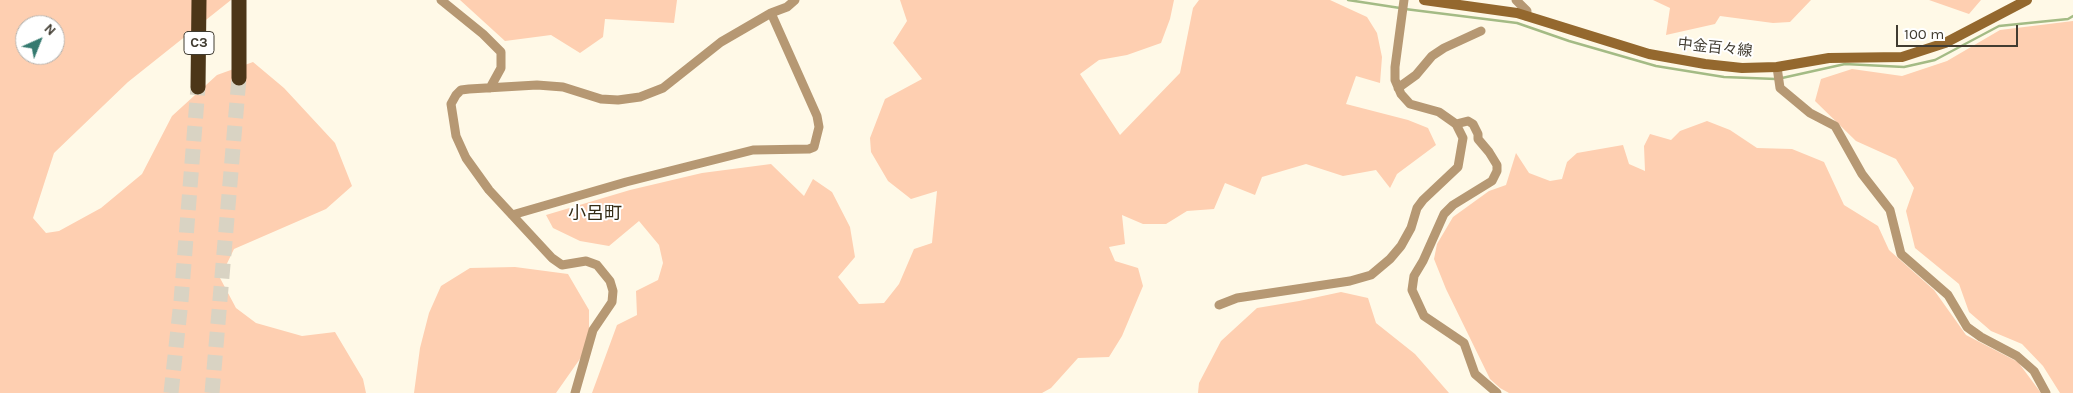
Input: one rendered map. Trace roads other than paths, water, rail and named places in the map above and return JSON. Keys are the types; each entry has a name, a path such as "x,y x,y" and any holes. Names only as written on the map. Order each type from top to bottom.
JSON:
{"highway":[{"name":"C3","path":"198,87 199,0"},
{"path":"239,0 239,78"}],"main road":[{"name":"中金百々線","path":"1424,0 1526,16 1649,54 1723,66 1778,69 1829,58 1902,57 1918,53 1945,43 2027,0"}],"street":[{"path":"441,0 483,34 501,52 501,68 490,88"},
{"path":"575,393 594,330 612,302 613,291 610,281 597,265 586,261 562,265 552,258 512,215 475,173 456,136 452,104 461,90 537,85 564,87 602,99 618,100 640,97 663,88 721,42 771,13 787,7 795,0"},
{"path":"1516,0 1527,11 1526,16"},
{"path":"1219,305 1237,298 1350,281 1371,275 1390,259 1401,246 1411,228 1417,208 1423,200 1458,167 1463,138 1456,124 1439,112 1410,104 1398,88 1395,67 1403,1"},
{"path":"512,215 626,182 753,150 809,149 814,146 819,128 817,116 771,13"},
{"path":"1398,88 1416,75 1432,56 1444,48 1481,31"},
{"path":"1778,69 1780,88 1810,113 1835,126 1862,174 1890,210 1901,254 1948,295 1967,327 2023,361 2034,372 2046,393"},
{"path":"1456,124 1468,121 1473,124 1478,134 1478,139 1497,165 1497,171 1492,181 1453,205 1444,214 1423,261 1414,276 1412,290 1424,316 1464,343 1475,374 1497,393"}],"waterway":[{"path":"1348,0 1400,8"},
{"path":"1405,9 1517,23 1569,41 1656,66 1724,77 1776,79"},
{"path":"1782,78 1845,64 1904,67 1935,60 1999,26 2068,19 2073,16"}],"tunnel":[{"path":"212,393 239,78"},
{"path":"171,393 181,301 198,87"}],"district":[{"name":"小呂町","path":"595,214"}]}
